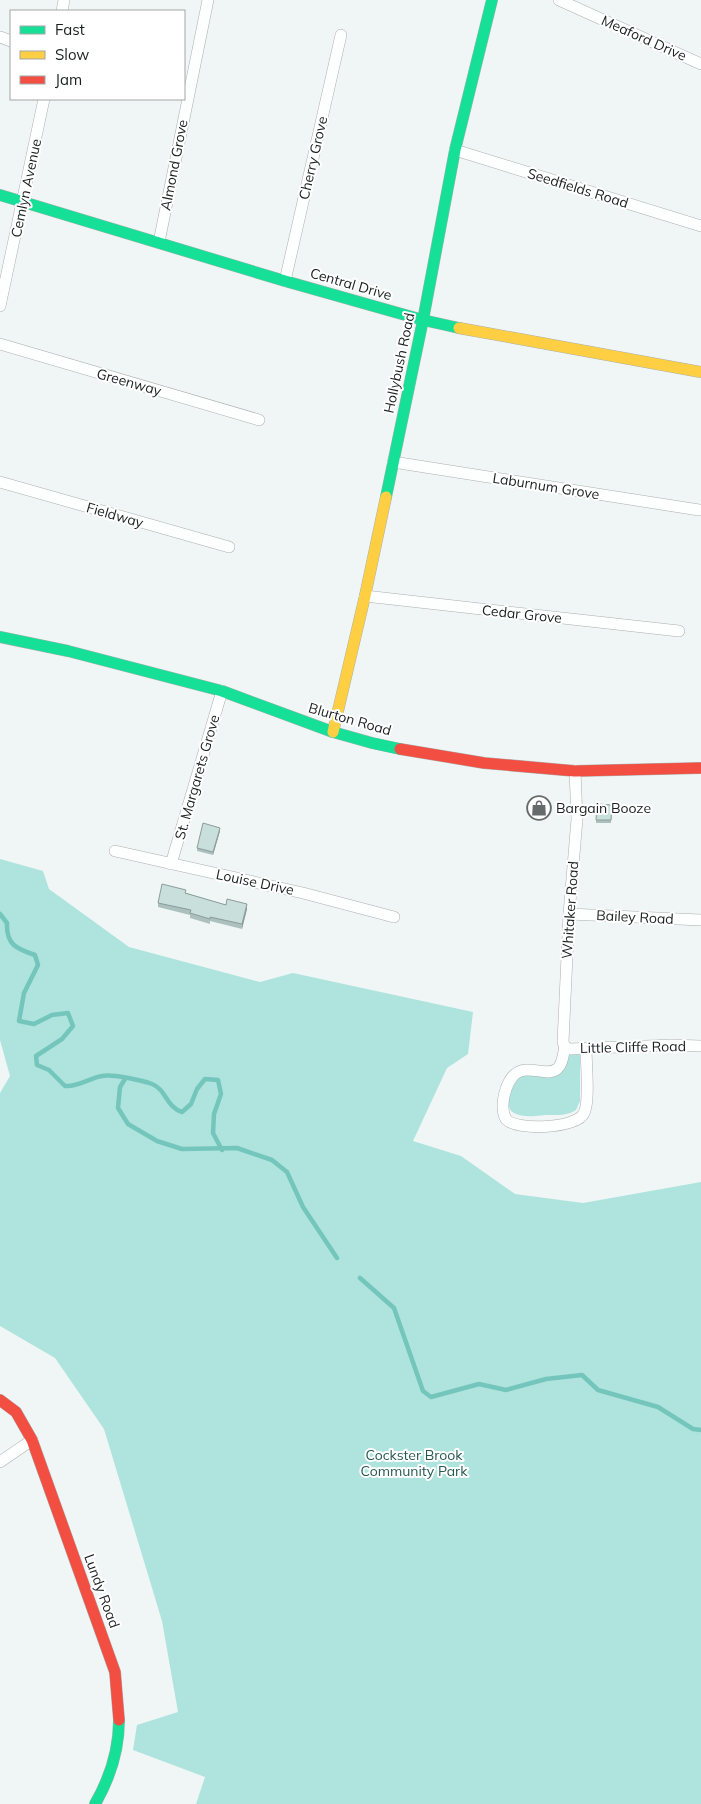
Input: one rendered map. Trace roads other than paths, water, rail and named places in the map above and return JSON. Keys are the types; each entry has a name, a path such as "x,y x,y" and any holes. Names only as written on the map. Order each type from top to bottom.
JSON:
{"street":[{"name":"Almond Grove","path":"159,242 208,0"},
{"name":"Hollybush Road","path":"333,732 394,462 455,150 492,0"},
{"name":"Meaford Drive","path":"559,0 701,64"},
{"name":"Cherry Grove","path":"285,280 341,35"},
{"name":"Cemlyn Avenue","path":"0,306 44,100"},
{"name":"Seedfields Road","path":"455,150 701,226"},
{"name":"Central Drive","path":"0,196 423,320 487,334 701,372"},
{"name":"Greenway","path":"0,344 259,420"},
{"name":"Laburnum Grove","path":"394,462 699,510"},
{"name":"Fieldway","path":"0,482 229,547"},
{"name":"Cedar Grove","path":"365,596 679,631"},
{"name":"Blurton Road","path":"0,637 68,651 222,691 333,732 372,743 484,763 575,771 701,768"},
{"name":"St. Margarets Grove","path":"171,864 222,691"},
{"name":"Whitaker Road","path":"566,1047 564,1042 569,914 577,819 575,771"},
{"name":"Louise Drive","path":"115,851 312,895 394,916"},
{"name":"Bailey Road","path":"569,914 701,920"},
{"name":"Little Cliffe Road","path":"566,1047 701,1046"},
{"path":"566,1047 557,1069 550,1071 525,1069 518,1072 512,1078 506,1087 504,1096 503,1111 506,1120 530,1127 565,1125 581,1118 587,1106 586,1048"},
{"name":"Lundy Road","path":"0,1400 16,1412 32,1440 115,1672 119,1736 111,1768 95,1804"},
{"path":"0,1462 32,1440"}],"waterway":[{"path":"0,914 7,923 8,936 11,941 23,951 35,955 38,965 24,993 19,1021 34,1024 52,1015 68,1013 73,1026 62,1039 36,1056 37,1065 49,1070 65,1086 107,1076 147,1082 157,1086 173,1106 182,1112 191,1104 197,1089 205,1079 218,1080 221,1094 214,1114 213,1133 222,1150"},
{"path":"125,1079 120,1087 118,1108 128,1124 157,1141 182,1149 237,1148 272,1160 287,1172 303,1207 337,1258"},
{"path":"360,1278 394,1308 423,1391 431,1397 479,1384 506,1390 546,1379 582,1375 598,1390 658,1407 693,1429 701,1430"}],"place":[{"name":"Bargain Booze","path":"539,808"}],"park label":[{"name":"Cockster Brook Community Park","path":"414,1464"}]}
